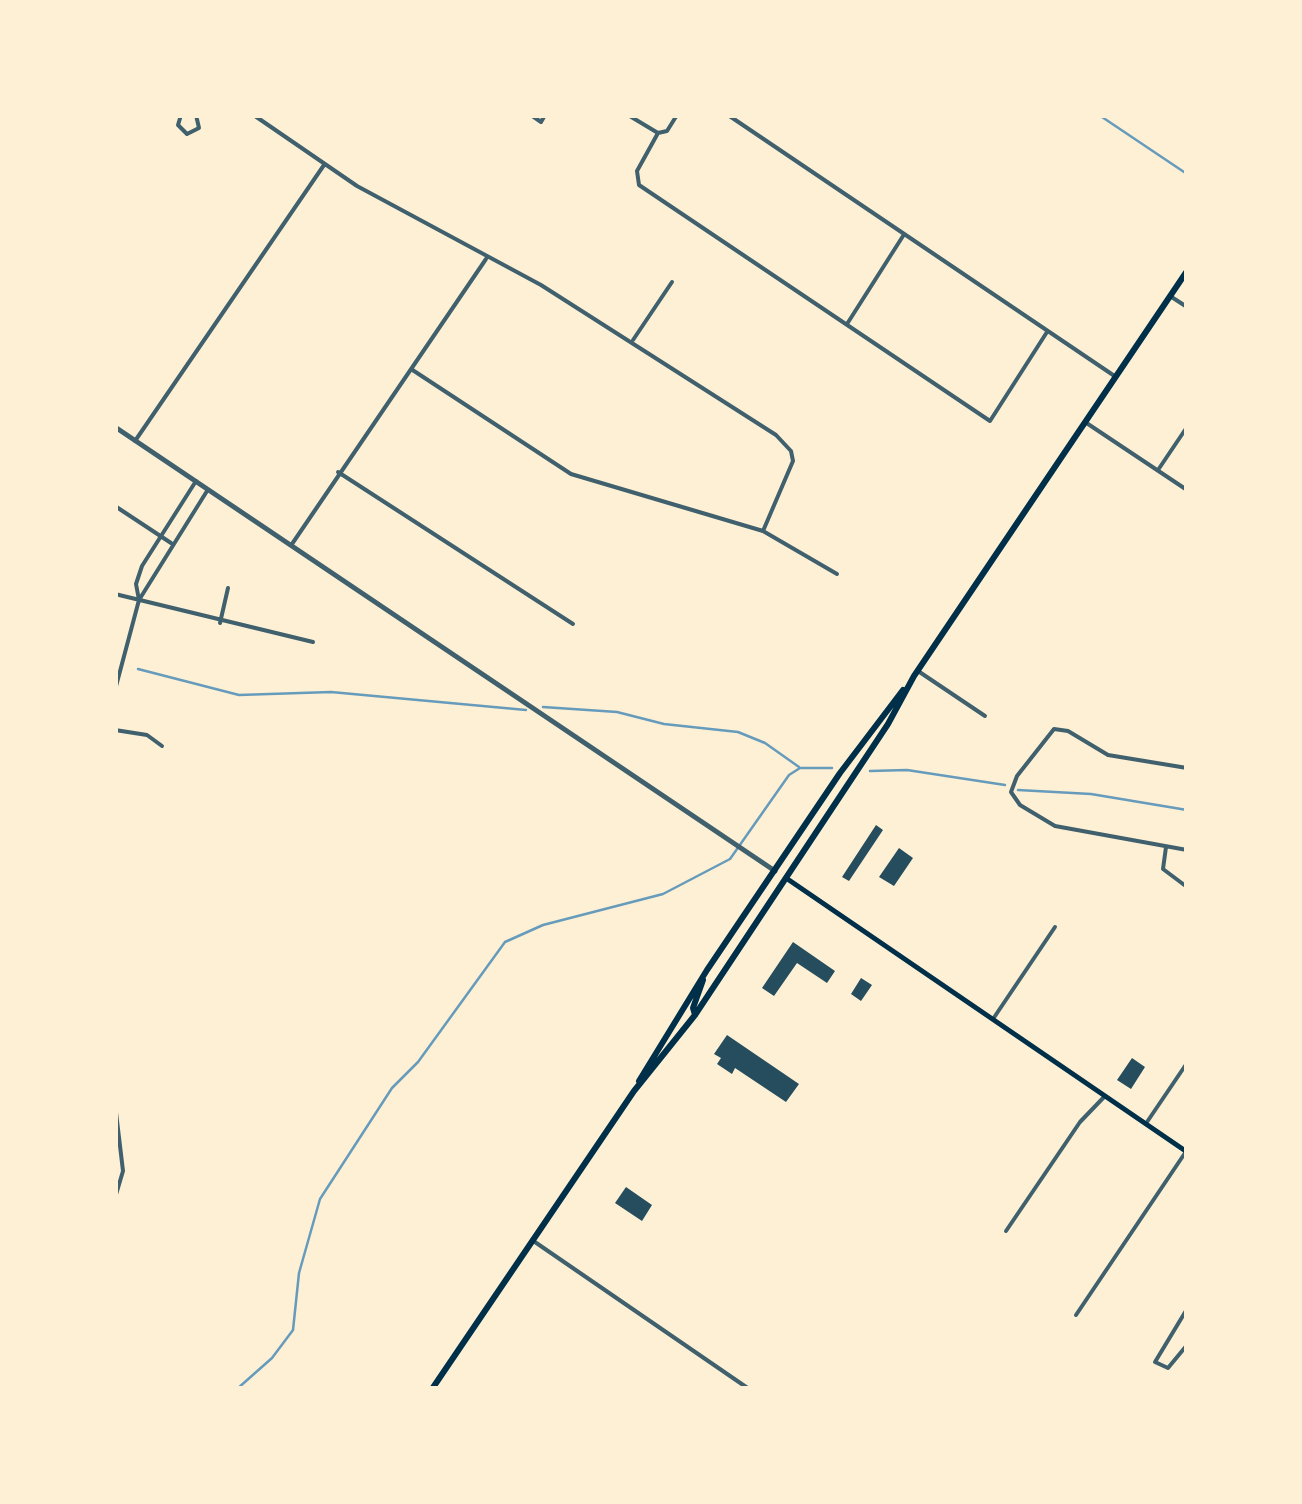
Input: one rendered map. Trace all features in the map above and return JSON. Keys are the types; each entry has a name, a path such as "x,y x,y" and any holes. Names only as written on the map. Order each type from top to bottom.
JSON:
{"main road":[{"path":"432,1389 634,1092 695,1015 916,674 1187,271"},
{"path":"634,1092 655,1049 707,970 840,773 916,674"},
{"path":"775,871 1186,1152"},
{"path":"695,1015 693,1008 707,970"}],"street":[{"path":"172,116 180,117 179,129 191,134 200,124 196,115"},
{"path":"531,115 541,122 545,115"},
{"path":"628,115 658,133 666,131 677,115"},
{"path":"728,115 1116,377"},
{"path":"255,116 324,166 633,340 776,436 791,451 785,487 764,531"},
{"path":"658,133 637,171 639,185 990,421 1047,332"},
{"path":"135,441 324,166"},
{"path":"847,324 903,236"},
{"path":"292,544 486,258"},
{"path":"633,340 672,282"},
{"path":"1170,296 1187,307"},
{"path":"411,369 571,474 764,531 838,574"},
{"path":"1086,422 1187,490"},
{"path":"115,427 775,871"},
{"path":"1158,470 1187,427"},
{"path":"338,472 573,624"},
{"path":"115,690 139,600 136,584 160,536 196,482"},
{"path":"139,600 149,590 172,543 208,490"},
{"path":"115,506 172,543"},
{"path":"220,623 228,588"},
{"path":"115,594 220,623 313,642"},
{"path":"916,674 985,716"},
{"path":"1187,768 1108,755 1068,730 1054,729 1017,776 1011,792 1020,805 1054,826 1187,850"},
{"path":"115,730 147,735 162,746"},
{"path":"1166,847 1163,869 1187,887"},
{"path":"992,1019 1055,928"},
{"path":"1147,1122 1187,1063"},
{"path":"1006,1230 1080,1122 1106,1096"},
{"path":"115,1104 123,1171 115,1198"},
{"path":"1076,1314 1186,1152"},
{"path":"532,1240 750,1389"},
{"path":"1187,1309 1155,1362 1168,1368 1187,1345"}],"building":[{"path":"876,825 883,830 849,881 842,877"},
{"path":"899,848 913,858 894,886 879,877"},
{"path":"793,942 835,971 827,983 797,963 774,996 762,988"},
{"path":"861,978 872,985 861,1001 851,994"},
{"path":"727,1035 799,1084 786,1102 735,1068 732,1074 717,1064 721,1058 714,1054"},
{"path":"1132,1058 1145,1067 1131,1089 1117,1080"},
{"path":"626,1187 652,1205 642,1221 615,1203"}],"waterway":[{"path":"1099,115 1187,174"},
{"path":"138,669 239,695 331,692 526,710"},
{"path":"543,707 617,712 664,724 738,732 765,743 799,767"},
{"path":"237,1389 272,1358 293,1330 299,1273 320,1199 392,1088 418,1062 505,942 543,925 663,894 730,859 789,775 800,768 832,768"},
{"path":"870,771 907,770 1005,785"},
{"path":"1018,790 1091,794 1187,810"}]}
